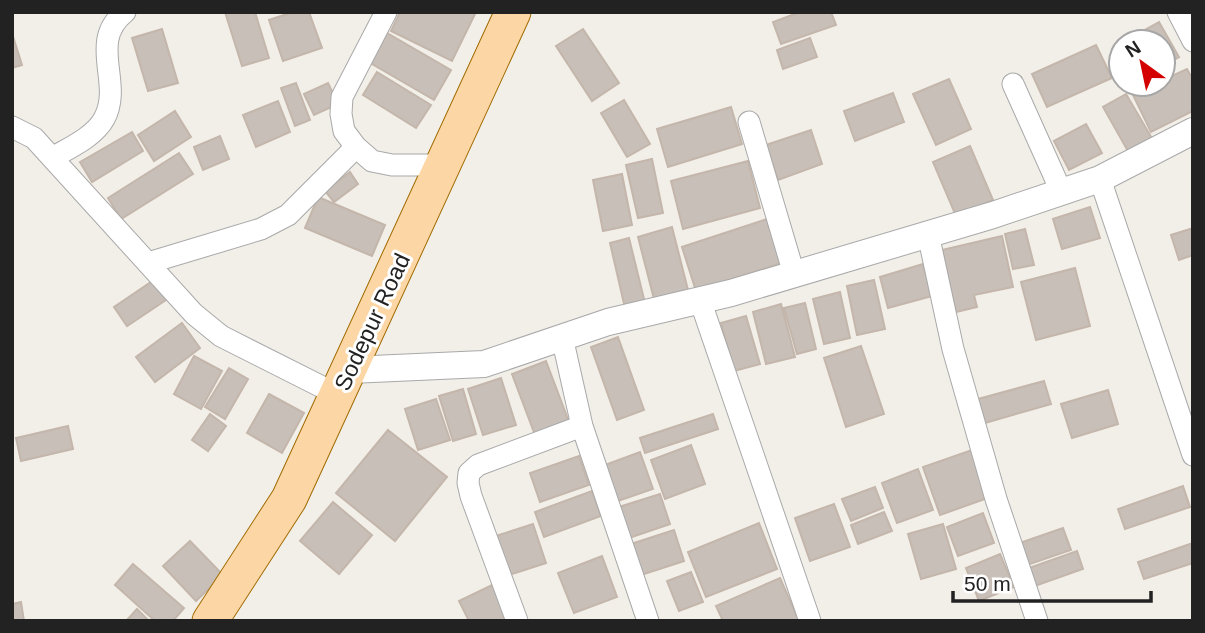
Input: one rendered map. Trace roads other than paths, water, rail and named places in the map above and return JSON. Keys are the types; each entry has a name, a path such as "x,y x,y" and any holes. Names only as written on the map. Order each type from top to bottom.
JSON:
{"main road":[{"name":"Sodepur Road","path":"210,621 289,499 513,12"}],"street":[{"path":"52,158 89,135 103,121 110,105 106,38 111,26 125,12"},
{"path":"386,12 342,97 344,131 356,147 372,161 392,165 443,165"},
{"path":"1178,12 1193,41"},
{"path":"1013,84 1061,191"},
{"path":"749,122 794,274"},
{"path":"12,127 34,138 194,314 221,336 344,383 484,364 608,322 794,274 993,215 1100,179 1193,131"},
{"path":"148,263 261,229 288,215 356,147"},
{"path":"1100,179 1193,455"},
{"path":"928,234 953,349 996,499 1037,621"},
{"path":"700,300 810,621"},
{"path":"562,337 582,426 648,621"},
{"path":"517,621 471,496 469,473 478,465 582,426"}]}
